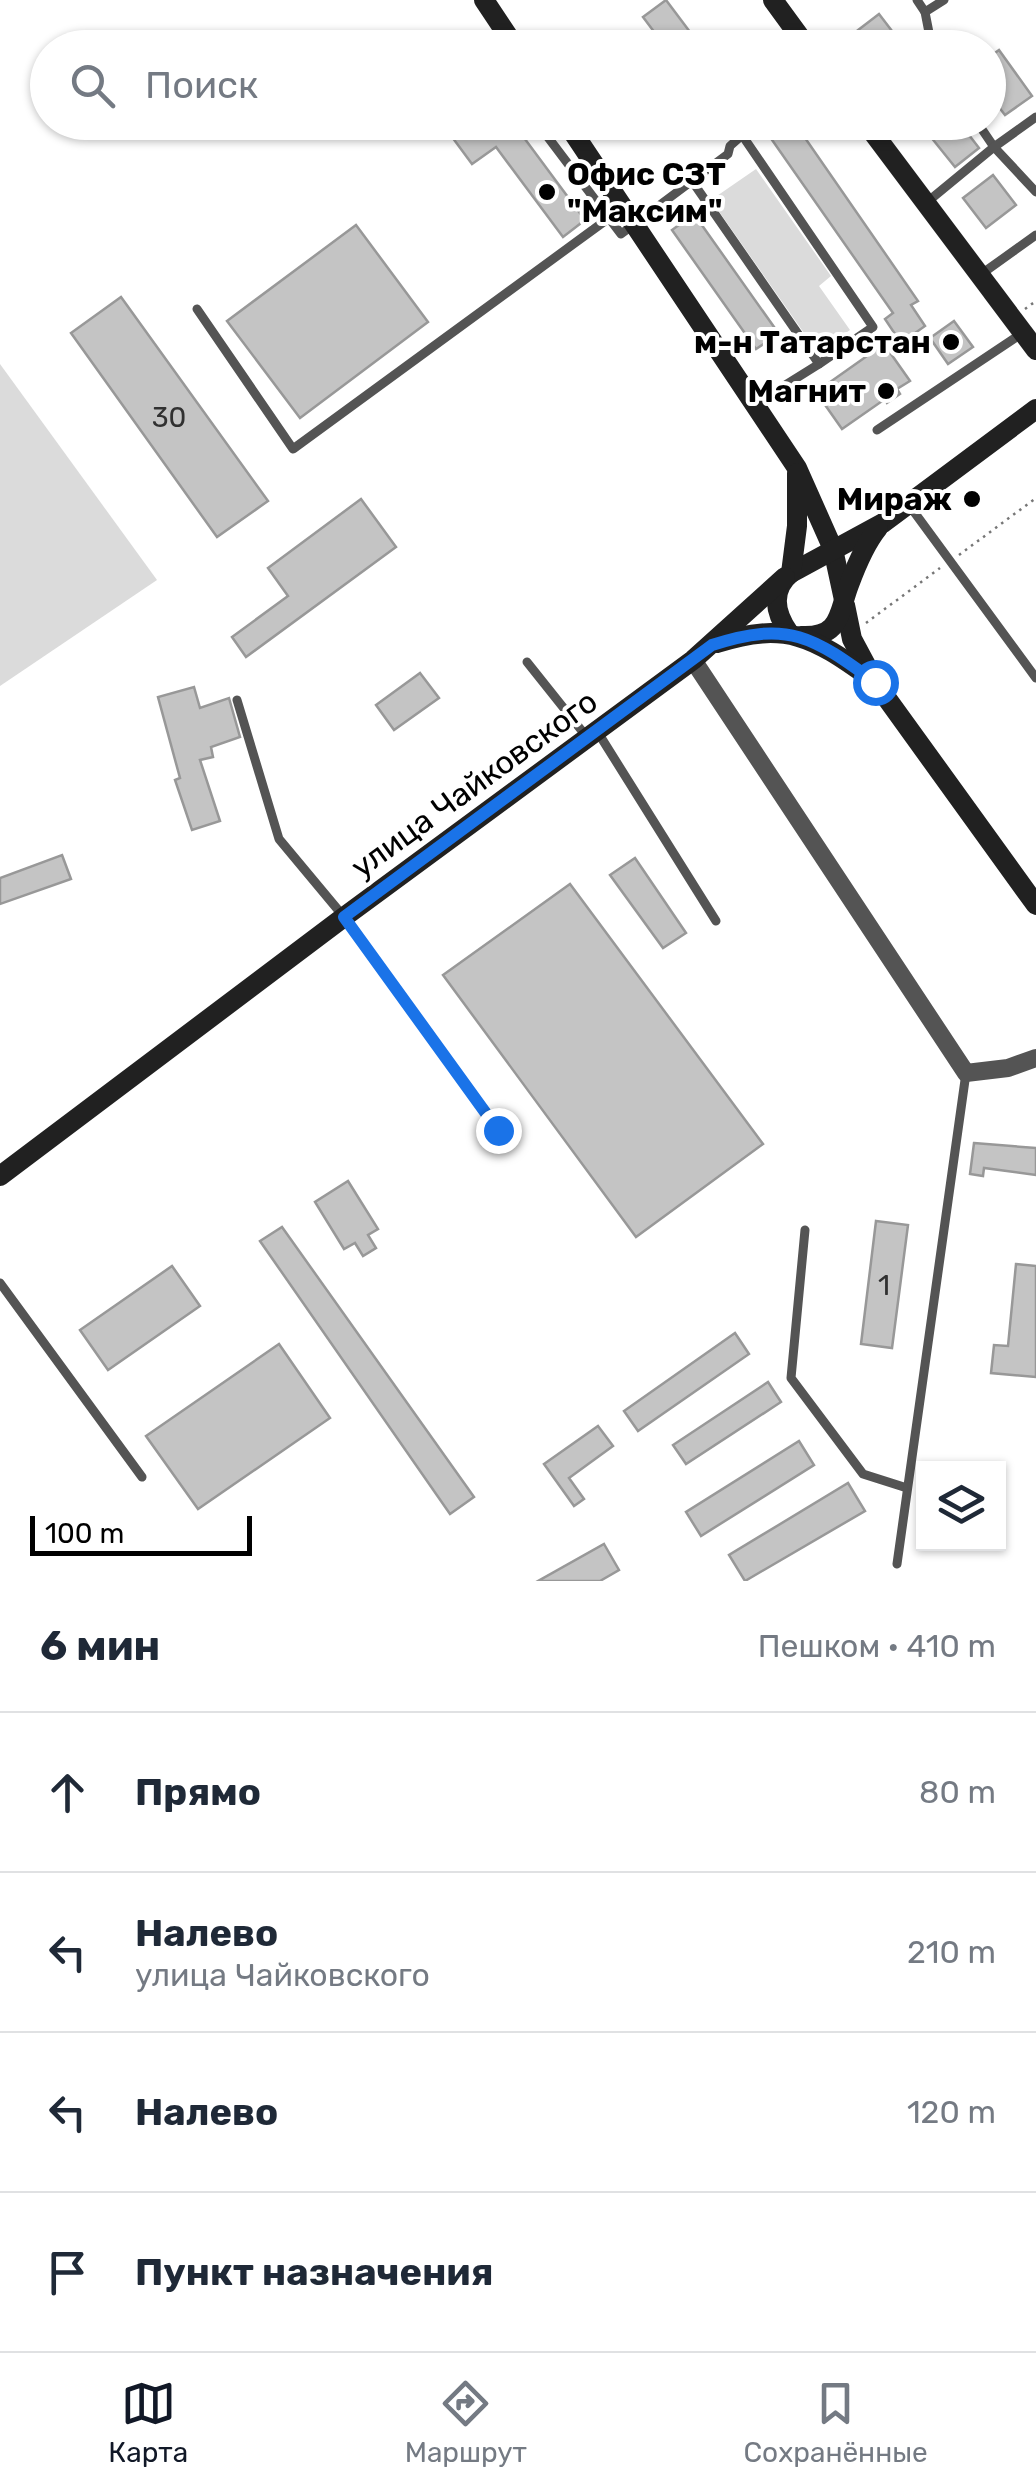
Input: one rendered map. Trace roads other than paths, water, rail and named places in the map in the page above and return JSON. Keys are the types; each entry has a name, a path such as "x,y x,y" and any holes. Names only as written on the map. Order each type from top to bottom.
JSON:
{"street":[{"path":"484,0 504,30"},
{"path":"773,0 795,30"},
{"path":"578,140 798,468 833,549 851,634 875,682 1036,905"},
{"path":"878,140 980,274 990,303 1023,332 1036,350"},
{"name":"улица Чайковского","path":"0,1176 693,660 788,575 883,523 1036,409"},
{"path":"798,468 796,526 788,575 776,601 777,612 795,634 837,655 875,682"},
{"path":"712,645 767,631 821,635 831,629 838,621 870,537 883,523"},
{"path":"788,575 814,570 825,574 834,580 844,602"},
{"path":"693,660 966,1072 1008,1068 1036,1058"}],"lane":[{"path":"917,0 926,12 929,30"},
{"path":"926,12 944,0"},
{"path":"1006,138 1036,117"},
{"path":"550,140 621,234 728,154 737,140"},
{"path":"745,140 874,327 755,404"},
{"path":"990,140 1036,192"},
{"path":"926,204 1003,140"},
{"path":"692,181 819,364"},
{"path":"197,309 293,449 609,218"},
{"path":"980,274 1036,235"},
{"path":"876,430 1023,332"},
{"path":"909,505 1036,678"},
{"path":"527,662 592,735 716,921"},
{"path":"237,700 280,839 344,917 498,1130"},
{"path":"897,1564 966,1072"},
{"path":"805,1230 791,1378 864,1474 907,1488"},
{"path":"0,1283 142,1476"}],"place":[{"name":"Офис СЗТ \"Максим\"","path":"547,192"},
{"name":"м-н Татарстан","path":"951,342"},
{"name":"Магнит","path":"886,391"},
{"name":"Мираж","path":"972,499"}]}
